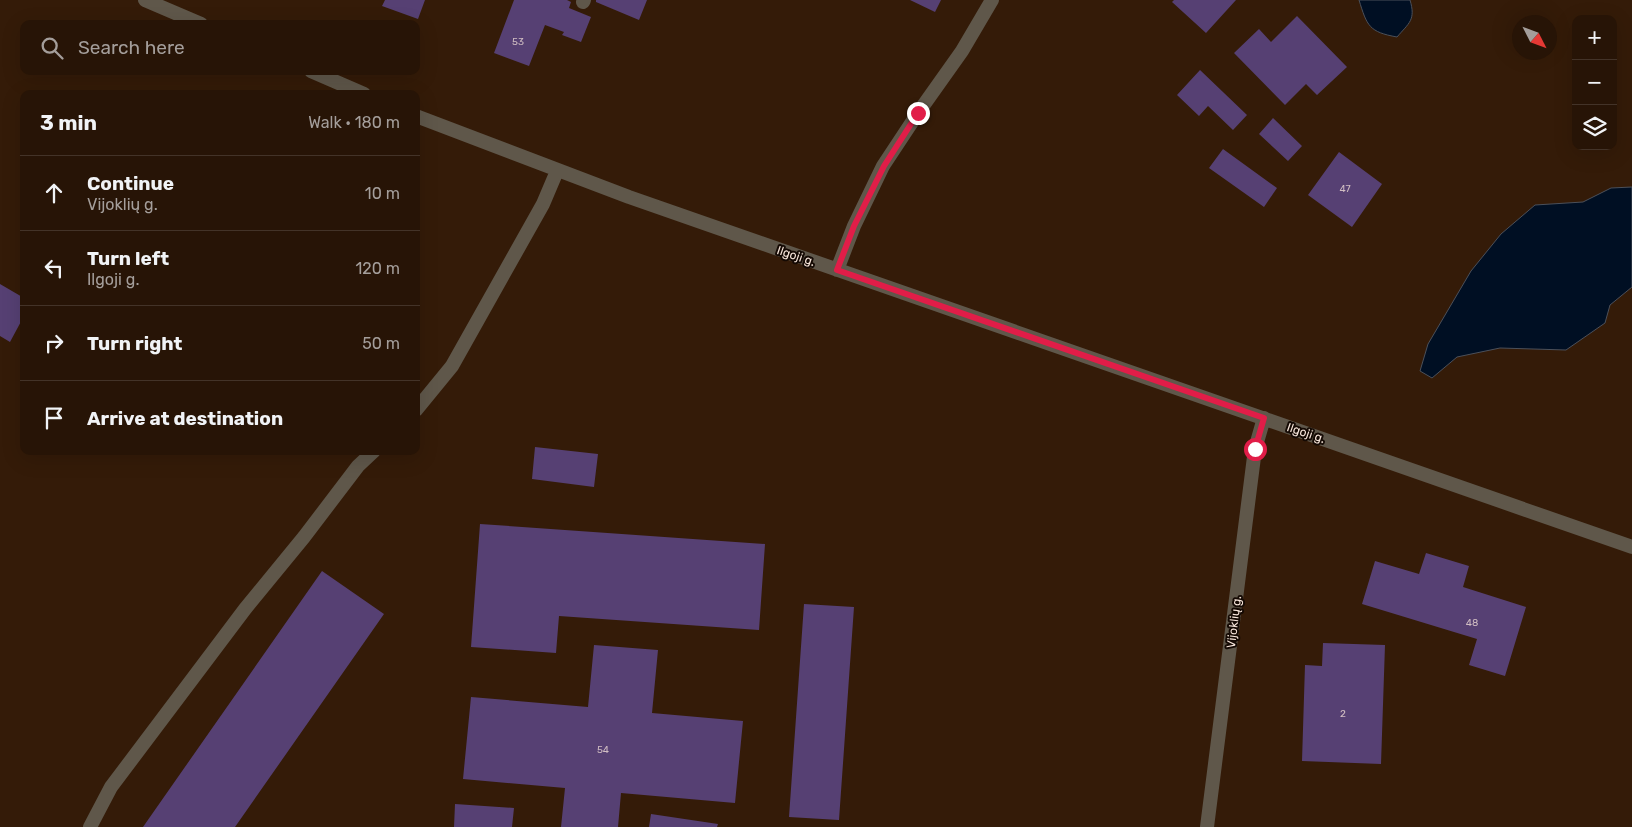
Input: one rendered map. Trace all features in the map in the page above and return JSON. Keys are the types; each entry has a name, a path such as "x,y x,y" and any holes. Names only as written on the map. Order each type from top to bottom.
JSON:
{"street":[{"path":"145,0 192,20"},
{"path":"837,270 854,226 884,166 962,50 992,0"},
{"path":"321,75 355,90"},
{"name":"Ilgoji g.","path":"420,118 556,171 1632,547"},
{"path":"420,405 452,366 543,204 556,171"},
{"name":"Vijoklių g.","path":"1207,827 1255,449 1264,418"},
{"path":"90,827 111,787 245,609 304,537 358,466 370,455"}],"water":[{"path":"1359,0 1410,0 1412,17 1397,37 1380,33 1367,22"},
{"path":"1632,187 1632,287 1610,305 1605,323 1566,350 1500,348 1457,357 1432,378 1420,371 1428,344 1471,271 1501,234 1535,205 1583,202 1611,188"}],"building":[{"path":"385,0 425,0 418,19 382,6"},
{"path":"514,0 567,0 571,2 569,8 591,17 581,42 562,35 564,32 545,25 529,66 494,53"},
{"path":"596,0 647,0 639,20 596,2"},
{"path":"910,0 941,0 935,12"},
{"path":"1174,0 1236,0 1206,33 1172,2"},
{"path":"1297,16 1347,67 1317,95 1306,84 1285,105 1234,53 1259,29 1271,42"},
{"path":"1200,70 1247,115 1233,130 1208,106 1199,116 1177,95"},
{"path":"1273,118 1302,146 1288,161 1259,134"},
{"path":"1223,149 1277,188 1264,207 1209,168"},
{"path":"1339,152 1382,184 1352,227 1308,195"},
{"path":"0,284 20,296 20,323 10,342 0,336"},
{"path":"535,447 598,454 594,487 532,479"},
{"path":"480,524 765,544 759,630 559,616 556,653 471,647"},
{"path":"1426,553 1469,566 1463,587 1526,607 1505,676 1469,665 1477,639 1362,604 1375,561 1419,574"},
{"path":"322,571 384,614 235,827 143,827"},
{"path":"804,604 854,607 839,820 789,817"},
{"path":"1323,643 1385,645 1381,764 1302,761 1305,665 1322,666"},
{"path":"594,645 658,650 652,713 743,721 735,803 621,793 618,827 561,827 565,788 463,779 471,697 588,707"},
{"path":"455,804 514,808 512,827 454,827"},
{"path":"651,814 718,824 717,827 649,827"}],"route":[{"path":"918,113 884,166 854,226 837,270 1264,418 1255,449"}]}
